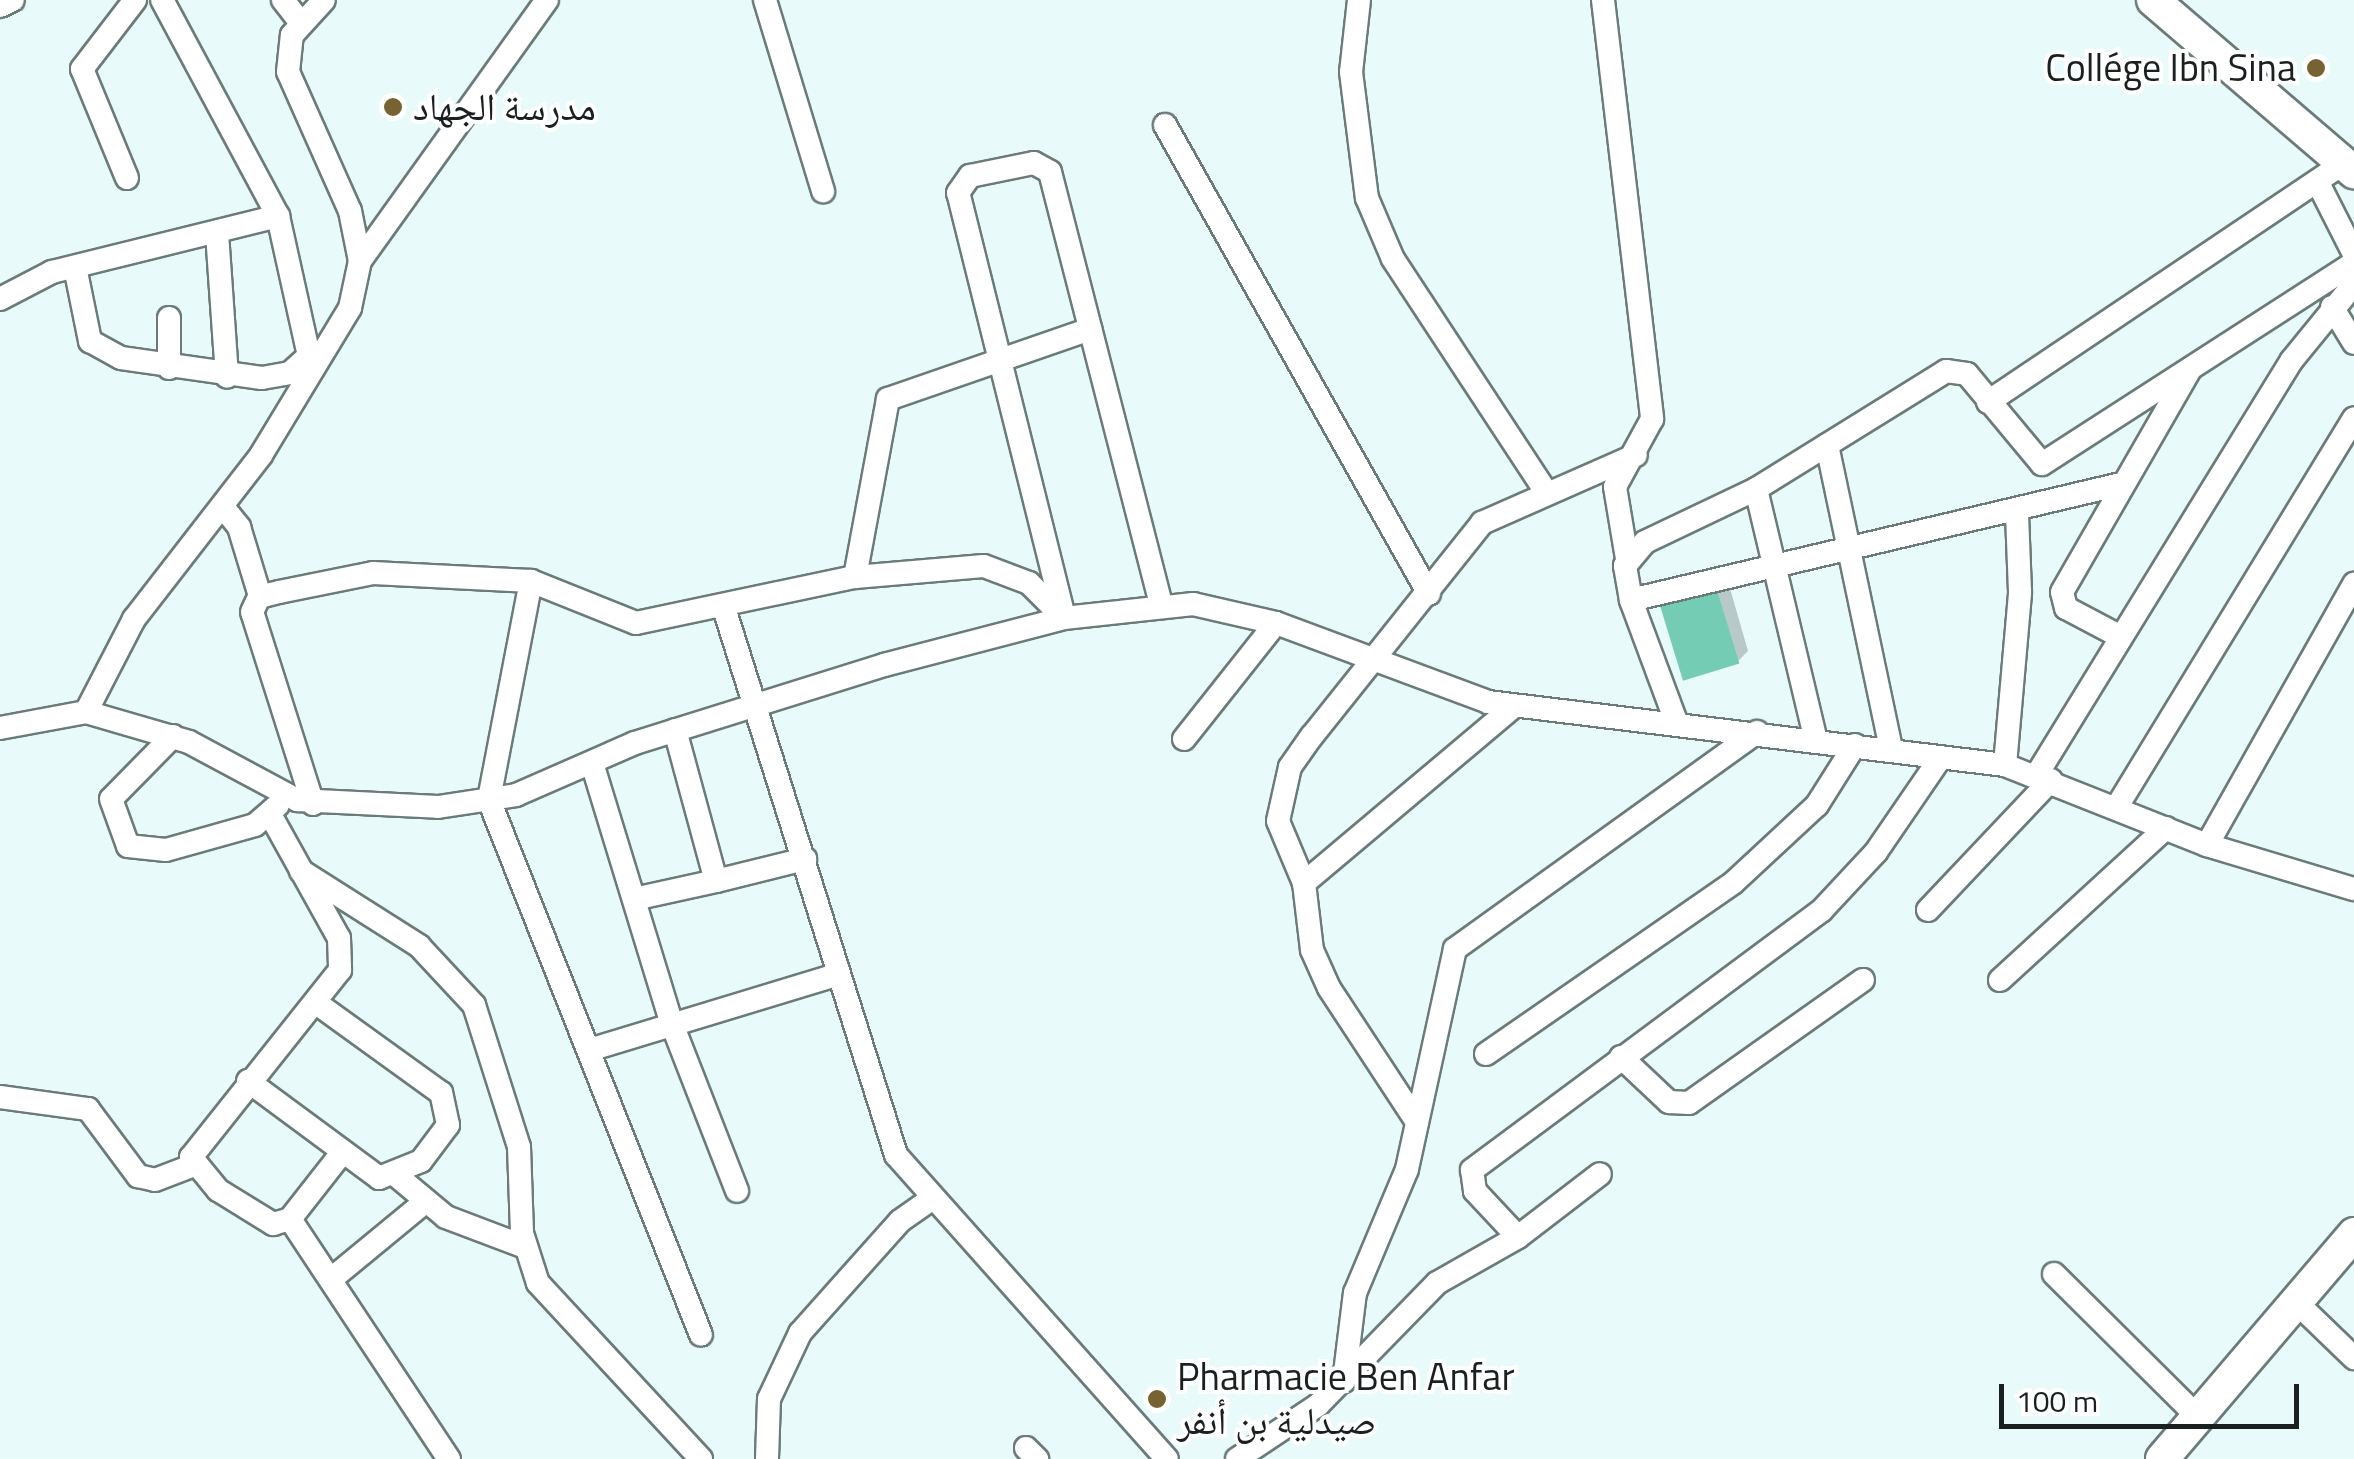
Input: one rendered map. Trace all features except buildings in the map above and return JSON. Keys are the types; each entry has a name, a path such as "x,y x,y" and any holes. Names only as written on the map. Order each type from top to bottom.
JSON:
{"main road":[{"path":"2154,0 2349,168"},
{"path":"2162,1459 2354,1234"}],"street":[{"path":"0,6 13,0"},
{"path":"127,178 82,68 135,0"},
{"path":"74,267 90,341 169,368 227,377 281,377 308,356 278,216 162,0"},
{"path":"283,0 301,22"},
{"path":"324,0 301,22 288,72 335,162 360,261"},
{"path":"86,712 134,618 223,507 350,308 360,261 547,0"},
{"path":"765,0 824,191"},
{"path":"1360,0 1351,72 1367,198 1393,259 1544,489"},
{"path":"1602,0 1652,419 1636,456 1614,487 1631,600 1677,724"},
{"path":"1164,126 1429,594"},
{"path":"1064,618 958,193 970,176 1034,163 1050,172 1160,602"},
{"path":"1988,402 2318,184 2349,168"},
{"path":"2318,184 2354,254"},
{"path":"0,298 74,267 278,216"},
{"path":"217,232 227,377"},
{"path":"1627,560 1756,489 1951,370 1967,374 2042,464 2354,263"},
{"path":"1928,910 2044,778 2121,637 2332,308 2354,284"},
{"path":"2332,308 2354,343"},
{"path":"169,368 170,318"},
{"path":"855,578 888,400 1090,328"},
{"path":"2121,637 2061,598 2121,484 2194,364"},
{"path":"2118,805 2354,418"},
{"path":"1826,445 1854,548 1891,750"},
{"path":"1416,1122 1329,988 1312,950 1304,883 1278,820 1290,767 1377,665 1482,522 1544,489 1636,456"},
{"path":"1631,600 2017,514 2121,484"},
{"path":"1756,489 1782,567 1816,738"},
{"path":"223,507 239,527 260,596 252,612 313,804"},
{"path":"2005,764 2020,592 2017,514"},
{"path":"260,596 373,572 531,582 626,622 724,608 855,578 1001,569 1064,618"},
{"path":"531,582 489,800 701,1335"},
{"path":"2207,845 2354,584"},
{"path":"173,736 110,799 128,846 166,850 276,806 489,800 675,730 759,704 1064,618 1160,602 1276,623 1377,665 1512,707 1816,738 2005,764 2118,805 2207,845 2354,890"},
{"path":"724,608 759,704 896,1156 1166,1459"},
{"path":"1184,738 1276,623"},
{"path":"1304,883 1512,707"},
{"path":"0,728 86,712 173,736 276,806 300,871 343,956 316,1003 196,1140 194,1164"},
{"path":"675,730 716,881"},
{"path":"1344,1381 1358,1282 1396,1200 1455,949 1757,732"},
{"path":"1486,1054 1748,870 1817,805 1854,745"},
{"path":"1518,1238 1480,1197 1470,1172 1840,894 1941,757"},
{"path":"592,763 672,1024 737,1191"},
{"path":"2000,980 2166,828"},
{"path":"634,899 805,860"},
{"path":"300,871 420,946 474,1004 519,1147 525,1246 559,1313 701,1459"},
{"path":"589,1050 839,974"},
{"path":"1621,1057 1669,1102 1689,1103 1862,980"},
{"path":"316,1003 446,1103 448,1124 398,1177"},
{"path":"248,1081 341,1154 379,1178 398,1177 426,1201 477,1234 525,1246"},
{"path":"0,1097 88,1109 138,1176 155,1180 194,1164"},
{"path":"194,1164 255,1220 290,1218 341,1154"},
{"path":"1237,1459 1344,1381 1397,1315 1518,1238 1600,1174"},
{"path":"767,1459 770,1398 800,1333 900,1221 932,1199"},
{"path":"335,1276 426,1201"},
{"path":"290,1218 335,1276 448,1459"},
{"path":"2054,1274 2198,1417"},
{"path":"2296,1302 2354,1358"}],"place":[{"name":"Collége Ibn Sina","path":"2316,68"},
{"name":"مدرسة الجهاد","path":"393,107"},
{"name":"Pharmacie Ben Anfar صيدلية بن أنفر","path":"1157,1399"}]}
